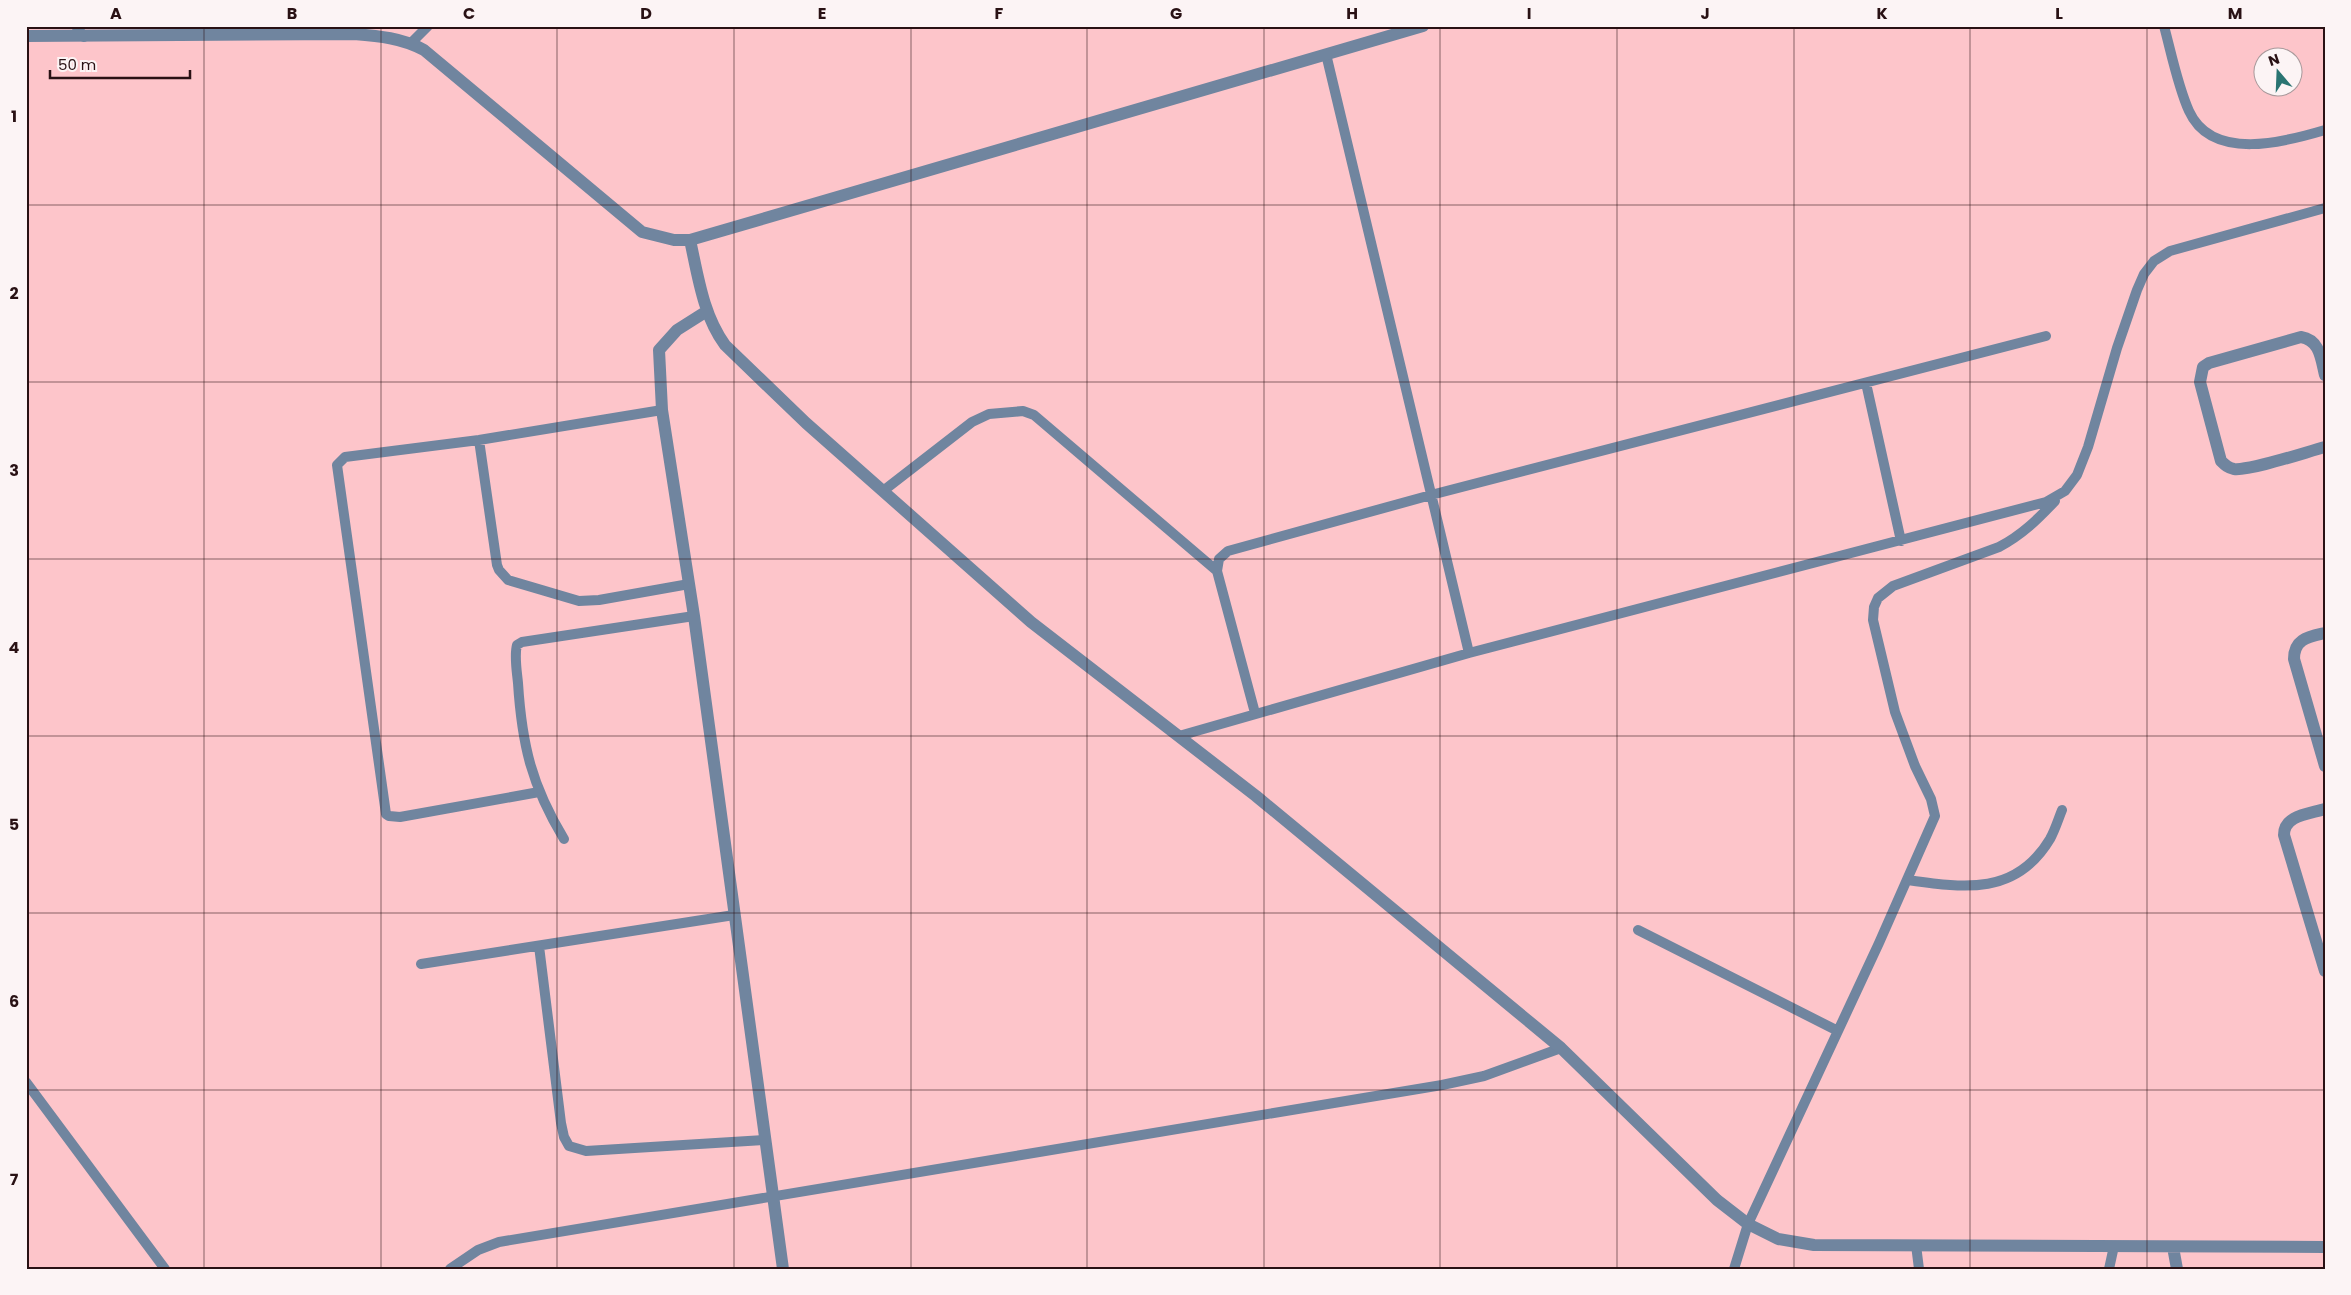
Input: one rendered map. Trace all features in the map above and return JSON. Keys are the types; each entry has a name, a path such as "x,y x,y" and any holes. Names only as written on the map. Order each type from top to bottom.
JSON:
{"street":[{"path":"26,36 80,31 294,30 380,36 410,43 424,50 642,232 674,240 690,240 1423,26"},
{"path":"690,240 707,311 715,332 725,345 806,423 1031,622 1256,796 1561,1048 1717,1200 1748,1224 1778,1239 1814,1245 2325,1247"},
{"path":"707,311 677,330 662,344 659,350 662,410 694,616 783,1269"},
{"path":"2325,375 2317,347 2313,341 2301,337 2209,363 2203,367 2200,382 2221,461 2225,466 2232,469 2247,468 2325,447"},
{"path":"2325,632 2306,637 2297,643 2294,650 2294,659 2325,766"},
{"path":"2325,809 2293,819 2284,829 2284,835 2325,971"},
{"path":"2172,1247 2176,1269"}],"lane":[{"path":"410,43 428,26"},
{"path":"2164,26 2188,110 2200,128 2210,135 2225,140 2266,144 2283,142 2325,130"},
{"path":"1326,54 1469,653"},
{"path":"1734,1269 1748,1224 1932,825 1934,807 1915,766 1893,705 1873,620 1874,607 1878,598 1893,586 1999,547 2012,540 2033,524 2064,491 2077,475 2088,447 2134,298 2144,274 2154,261 2170,250 2325,208"},
{"path":"1255,713 1217,571 1219,559 1228,551 1431,495 2046,336"},
{"path":"1866,383 1902,541"},
{"path":"539,792 394,817 386,814 383,809 337,465 345,457 480,440 662,410"},
{"path":"883,491 972,422 989,414 1023,411 1034,415 1217,571"},
{"path":"480,440 498,565 503,576 508,580 579,600 599,600 689,584"},
{"path":"1179,736 1469,653 2037,505 2064,491"},
{"path":"564,839 547,811 530,769 522,732 517,645 522,642 694,616"},
{"path":"1908,880 1958,887 1998,883 2020,872 2038,856 2051,838 2062,810"},
{"path":"421,964 734,914"},
{"path":"1638,930 1838,1031"},
{"path":"539,946 561,1123 564,1137 569,1146 586,1151 765,1140"},
{"path":"450,1269 478,1250 498,1242 1442,1085 1484,1076 1561,1048"},
{"path":"26,1082 165,1269"},
{"path":"1916,1246 1919,1269"},
{"path":"2109,1269 2114,1246"}]}
